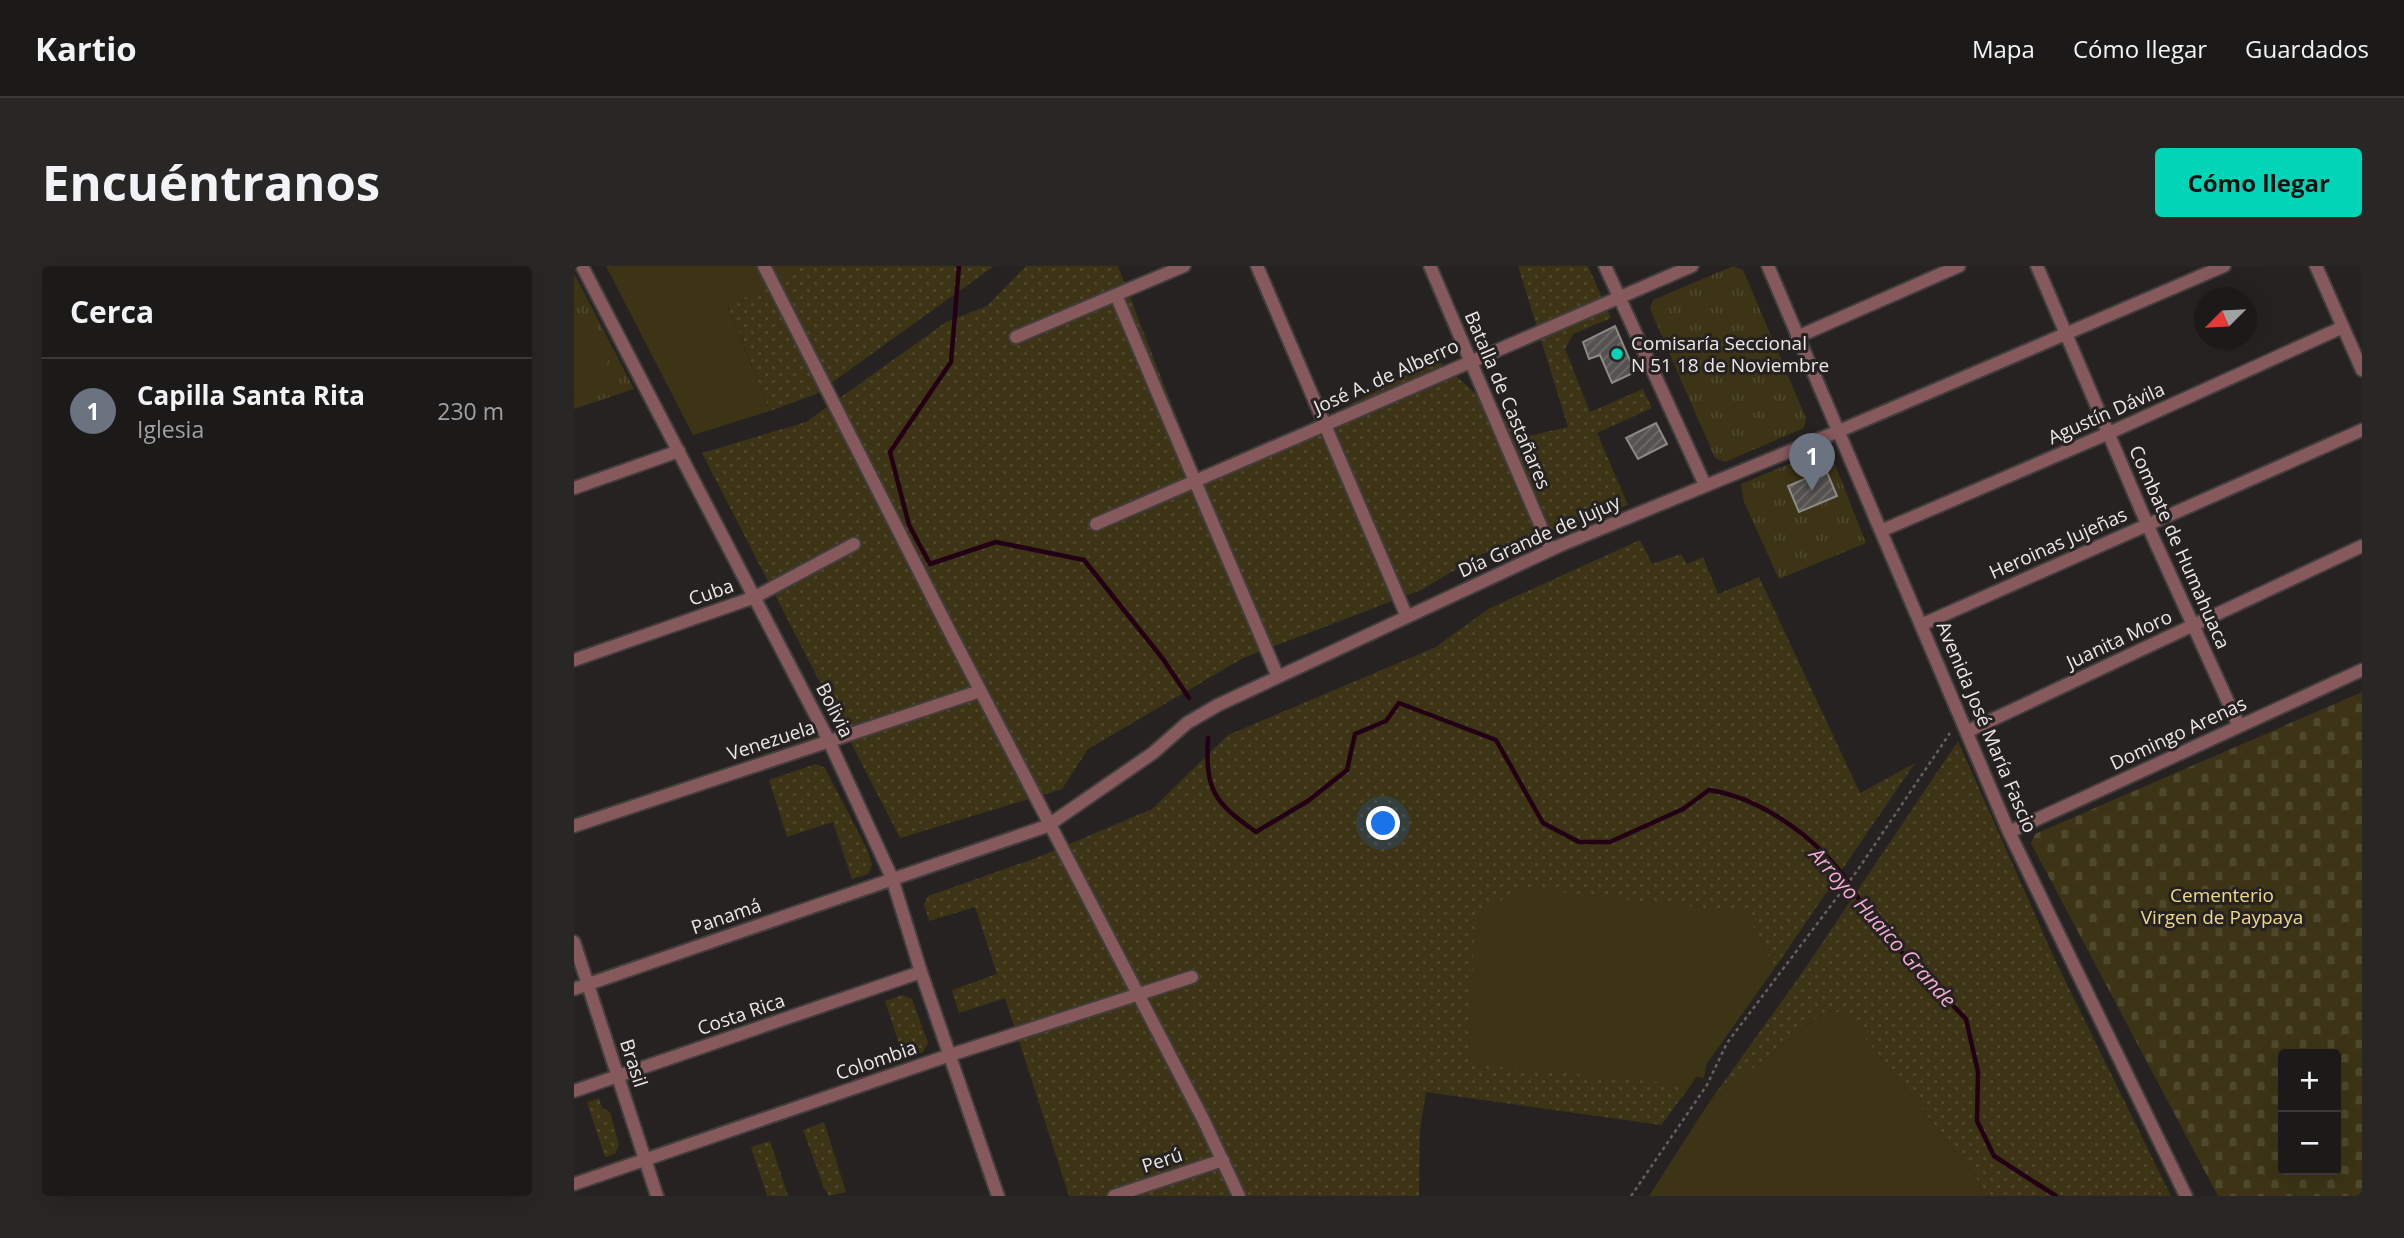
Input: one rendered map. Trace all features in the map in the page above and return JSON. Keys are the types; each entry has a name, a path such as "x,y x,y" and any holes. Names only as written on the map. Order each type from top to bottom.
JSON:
{"street":[{"name":"Bolivia","path":"582,266 829,741 892,878 921,972 998,1196"},
{"path":"764,266 1240,1196"},
{"path":"1017,337 1184,266"},
{"path":"1257,266 1407,617"},
{"name":"Batalla de Castañares","path":"1430,266 1551,550"},
{"path":"1605,266 1705,485"},
{"name":"José A. de Alberro","path":"1096,524 1692,266"},
{"name":"Avenida José María Fascio","path":"1768,266 1883,530 2009,832 2186,1196"},
{"path":"1797,337 1959,266"},
{"name":"Combate de Humahuaca","path":"2037,266 2147,524 2239,726"},
{"name":"Día Grande de Jujuy","path":"892,878 1050,824 1153,753 1187,723 1278,677 1551,550 1839,431 2224,266"},
{"path":"2316,266 2362,370"},
{"path":"1116,295 1278,677"},
{"name":"Agustín Dávila","path":"1883,530 2109,433 2343,327"},
{"name":"Heroinas Jujeñas","path":"1923,624 2362,430"},
{"path":"574,488 679,451"},
{"name":"Cuba","path":"574,660 755,597 854,544"},
{"name":"Juanita Moro","path":"1968,731 2362,546"},
{"name":"Domingo Arenas","path":"2009,832 2362,670"},
{"name":"Venezuela","path":"574,826 980,691"},
{"name":"Panamá","path":"574,989 892,878"},
{"name":"Brasil","path":"574,942 657,1196"},
{"name":"Costa Rica","path":"574,1091 921,972"},
{"name":"Colombia","path":"574,1184 950,1055 1192,976"},
{"name":"Perú","path":"1114,1196 1223,1160"}],"path":[{"path":"1631,1196 1707,1086 1727,1043 1857,871 1950,733 1968,731"}],"green space":[{"path":"606,266 802,266 728,307 770,411 693,435"},
{"path":"802,266 994,266 816,394 770,411 728,306"},
{"path":"1026,266 1118,266 1202,483 1437,359 1524,437 1568,427 1518,266 1588,266 1611,318 1573,334 1565,349 1590,412 1643,389 1652,408 1597,433 1628,505 1482,554 1421,590 1243,658 1088,749 1062,789 900,838 702,453 806,422 946,322 987,306"},
{"path":"1733,266 1743,270 1806,418 1804,428 1725,462 1715,458 1650,309 1653,300"},
{"path":"574,273 634,389 574,409"},
{"path":"574,307 611,371 574,393"},
{"path":"1825,449 1834,462 1866,543 1779,579 1744,502 1741,484"},
{"path":"1640,540 1652,564 1681,554 1687,564 1703,557 1718,594 1759,577 1860,793 1915,763 1774,969 1757,931 1673,1082 1691,1085 1661,1125 1426,1092 1420,1130 1419,1196 1069,1196 1005,998 959,1013 952,990 997,974 975,907 929,921 924,905 928,896 1036,858 1152,809 1228,735 1436,647 1488,609"},
{"name":"Cementerio Virgen de Paypaya","path":"2362,692 2362,1196 2218,1196 2031,843 2035,834"},
{"path":"1958,741 2055,960 2171,1196 1983,1196 1977,1179 1845,1013 1826,1011 1708,1104 1802,973"},
{"path":"816,764 825,768 868,851 872,865 868,874 852,879 833,822 787,837 769,780"},
{"path":"1521,888 1742,912 1757,931 1774,969 1706,1065 1704,1078 1696,1077 1691,1085 1469,1064 1475,916"},
{"path":"903,995 912,999 928,1043 923,1052 904,1059 885,1001"},
{"path":"1826,1011 1845,1013 1977,1179 1983,1196 1649,1196 1708,1104"},
{"path":"599,1098 602,1108 610,1112 619,1145 615,1154 605,1157 587,1102"},
{"path":"824,1122 846,1192 829,1196 803,1130"},
{"path":"770,1141 788,1196 767,1196 751,1147"}],"building":[{"name":"Comisaría Seccional N 51 18 de Noviembre","path":"1615,326 1635,372 1612,383 1600,355 1589,359 1583,342"},
{"path":"1656,423 1667,444 1638,459 1626,438"},
{"path":"1826,470 1837,496 1799,512 1788,486"}],"waterway":[{"path":"959,266 951,362 890,452 909,525 930,564 996,542 1084,560 1163,659 1189,698"},
{"name":"Arroyo Huaico Grande","path":"1208,738 1208,771 1215,794 1230,812 1256,832 1308,801 1347,770 1355,734 1386,721 1399,703 1496,740 1543,823 1579,842 1610,842 1683,809 1709,790 1757,805 1803,834 1823,853 1856,894 1867,916 1966,1019 1978,1072 1977,1121 1994,1156 2056,1196"}],"place":[{"name":"Comisaría Seccional N 51 18 de Noviembre","path":"1617,354"},
{"name":"Capilla Santa Rita","path":"1812,491"}]}
